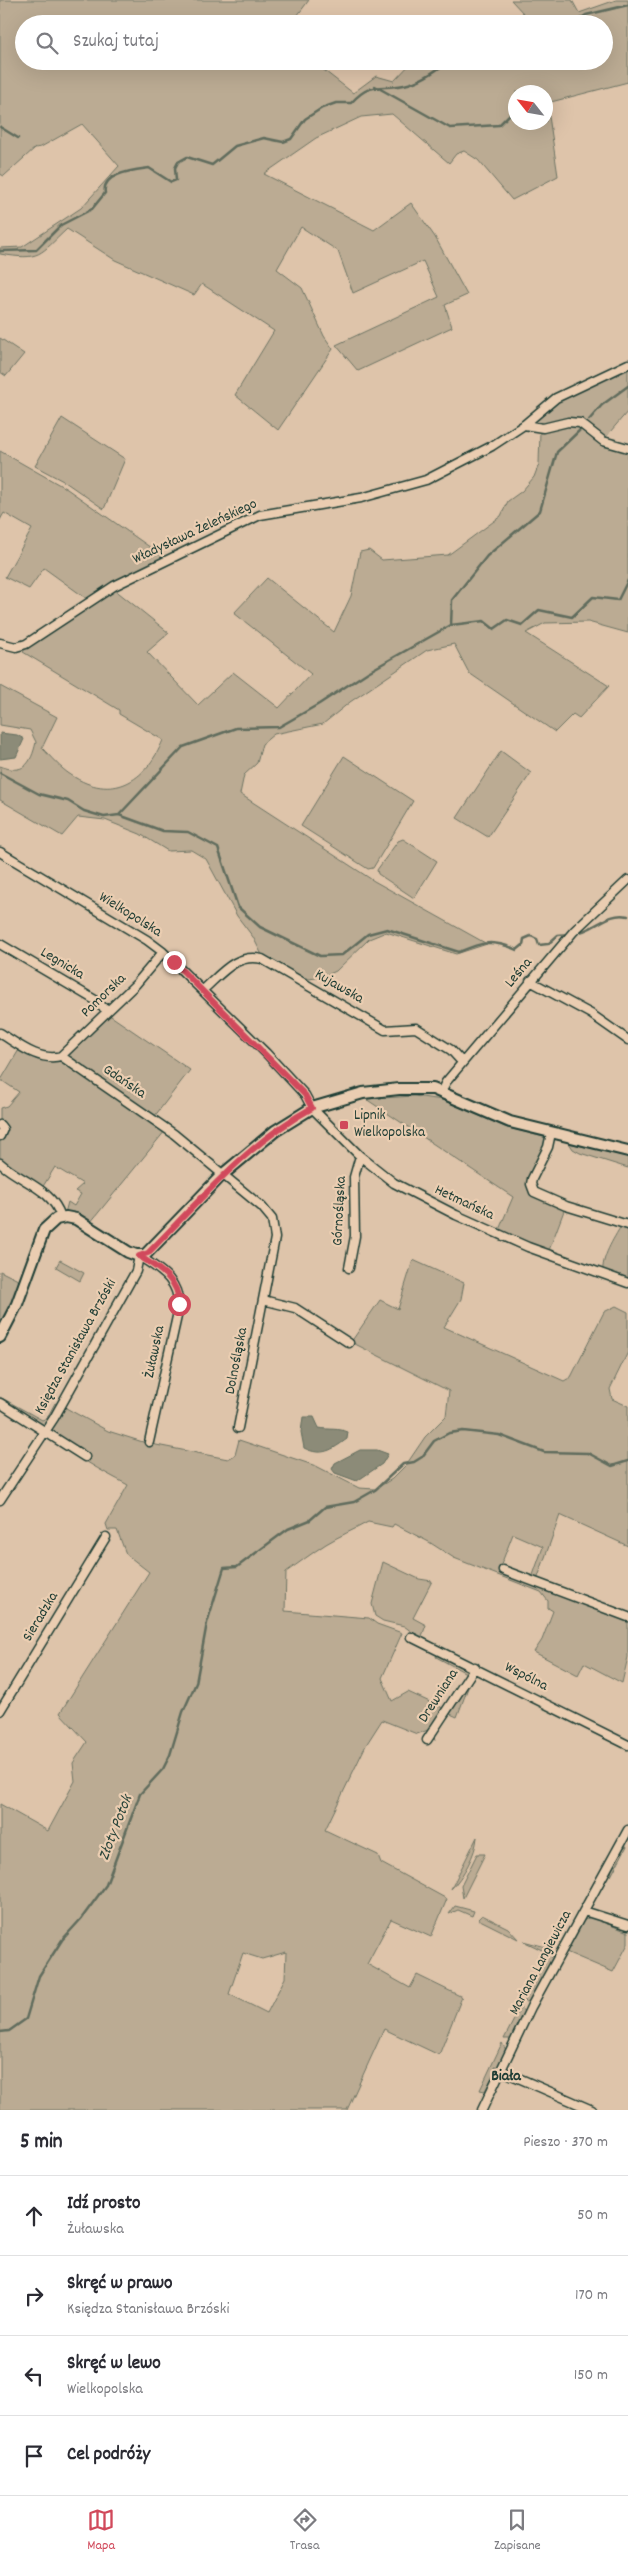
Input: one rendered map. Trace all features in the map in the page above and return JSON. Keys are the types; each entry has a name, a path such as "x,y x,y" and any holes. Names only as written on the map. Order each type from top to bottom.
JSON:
{"street":[{"name":"Władysława Żeleńskiego","path":"0,643 16,647 26,644 114,586 255,517 361,498 413,484 492,446 524,425 556,398 628,364"},
{"path":"524,425 543,428 568,422 580,422 603,441 628,448"},
{"name":"Wielkopolska","path":"0,852 163,952 203,990 305,1095 312,1108"},
{"name":"Leśna","path":"442,1092 462,1062 530,981 574,931 628,880"},
{"name":"Legnicka","path":"0,944 95,1000 107,1010"},
{"name":"Pomorska","path":"61,1056 136,984 163,952"},
{"name":"Kujawska","path":"203,990 237,961 252,957 262,959 385,1030 416,1028 451,1050 462,1062"},
{"path":"530,981 591,1014 628,1040"},
{"name":"Gdańska","path":"0,1033 40,1056 51,1058 61,1056 145,1113 222,1175"},
{"path":"0,1337 17,1304 44,1230 52,1221 61,1217 76,1219 128,1252 139,1256 148,1253 222,1175 274,1131 312,1108 342,1098 379,1091 419,1088 442,1092 510,1122 628,1151"},
{"name":"Hetmańska","path":"312,1108 360,1156 404,1189 456,1215 569,1264 628,1283"},
{"path":"0,1125 3,1130 0,1136"},
{"path":"551,1133 548,1147 532,1179 531,1184 534,1192 566,1206 628,1225"},
{"name":"Górnośląska","path":"349,1268 356,1236 354,1177 360,1156"},
{"path":"0,1163 49,1195 56,1204 61,1217"},
{"name":"Dolnośląska","path":"222,1175 269,1213 275,1226 276,1238 238,1428"},
{"name":"Księdza Stanisława Brzóski","path":"0,1403 44,1431 136,1270 139,1256"},
{"name":"Żuławska","path":"139,1256 167,1276 176,1288 179,1297 178,1312 149,1442"},
{"path":"263,1300 295,1308 349,1343"},
{"path":"0,1500 44,1431 85,1457"},
{"name":"Sieradzka","path":"0,1711 106,1537"},
{"path":"503,1570 628,1617"},
{"name":"Wspólna","path":"410,1637 474,1667 628,1745"},
{"name":"Drewniana","path":"427,1740 474,1667"},
{"name":"Mariana Langiewicza","path":"482,2110 500,2070 628,1830"},
{"path":"584,1911 628,1925"},
{"path":"500,2070 592,2110"}],"shaded area":[{"path":"0,0 309,0 298,15 15,15 15,70 324,70 353,93 376,76 394,81 404,70 613,70 613,15 523,15 511,0 572,0 579,13 616,0 628,0 628,82 553,101 553,85 508,85 508,130 551,130 558,176 512,200 478,160 464,151 456,154 449,163 392,114 361,117 316,138 264,174 374,230 411,203 435,237 467,295 445,305 452,327 358,371 336,345 439,297 423,261 353,293 338,251 301,227 277,269 302,288 324,336 333,349 278,430 235,395 274,331 202,284 194,295 115,260 67,229 38,254 24,257 0,254 0,248 22,247 81,208 119,166 82,124 41,147 35,148 4,176 0,174"},
{"path":"0,338 24,354 6,376 0,372"},
{"path":"628,367 628,411 604,439 580,420 571,419 544,425 534,421 558,402"},
{"path":"62,418 125,459 104,509 65,482 35,466"},
{"path":"577,425 628,450 628,633 588,622 545,623 526,633 609,686 579,718 573,714 555,732 469,673 454,644 427,650 350,702 323,724 274,734 262,744 257,763 244,775 240,794 374,881 487,944 456,954 386,932 369,939 336,971 323,977 309,979 297,975 263,957 253,937 237,916 206,859 191,850 168,851 140,834 105,820 78,817 62,836 0,800 0,766 15,769 25,766 32,757 36,742 30,730 0,725 0,686 57,717 42,748 59,766 86,783 100,787 114,787 126,783 137,777 156,755 163,740 119,714 119,710 23,652 26,647 114,589 169,633 147,652 198,705 233,672 279,708 311,674 234,613 267,578 334,632 351,596 360,552 369,550 382,560 448,555 501,516 508,501 522,491 534,477 539,464 540,431"},
{"path":"0,451 67,489 164,557 87,599 44,568 29,589 5,577 32,529 4,513 0,520"},
{"path":"0,733 17,735 24,739 16,757 0,759"},
{"path":"501,751 531,773 488,837 457,818"},
{"path":"344,756 413,801 373,868 368,869 301,826"},
{"path":"403,839 437,861 414,898 378,874 377,870 398,841"},
{"path":"108,1014 190,1070 154,1117 69,1058 71,1050"},
{"path":"20,1048 47,1060 62,1061 71,1065 165,1131 90,1223 65,1213 68,1202 74,1206 81,1194 75,1191 83,1184 55,1167 42,1188 14,1171 0,1159 0,1108 7,1106 19,1092 1,1080"},
{"path":"414,1096 443,1100 505,1127 548,1138 528,1189 531,1194 565,1208 548,1253 498,1232 513,1197 366,1099"},
{"path":"569,1143 628,1157 628,1168 580,1153 573,1149"},
{"path":"621,1226 628,1228 628,1280 603,1273 606,1255"},
{"path":"60,1260 84,1273 80,1281 56,1267"},
{"path":"413,1260 464,1283 461,1299 444,1327 564,1381 571,1377 604,1312 616,1306 628,1312 628,1352 610,1389 612,1399 628,1406 628,1546 560,1515 537,1580 532,1578 543,1547 513,1534 499,1570 628,1619 628,1657 622,1683 584,1663 578,1675 534,1652 542,1640 553,1611 548,1608 548,1601 541,1592 454,1558 429,1542 394,1524 392,1527 368,1522 326,1544 286,1572 285,1611 369,1618 377,1624 402,1633 382,1678 392,1701 408,1692 445,1709 431,1729 417,1734 382,1720 366,1745 325,1830 378,1855 381,1863 447,1899 431,1937 391,1919 367,1964 410,1988 417,1975 462,1997 439,2055 384,2029 347,2110 0,2110 0,1804 48,1831 75,1781 73,1763 87,1742 60,1713 149,1572 126,1554 117,1530 108,1530 106,1524 128,1485 107,1474 69,1449 52,1433 52,1427 61,1409 66,1408 108,1431 146,1443 228,1459 235,1455 239,1440 316,1466 359,1488 375,1489 392,1479 406,1465 425,1437 446,1416 449,1391 351,1342 380,1300 398,1309","holes":["286,1952 285,1978 267,2013 229,1994 243,1953 262,1959"]},
{"path":"0,1271 20,1281 0,1330"},
{"path":"0,1397 42,1420 47,1418 55,1403 57,1404 47,1424 41,1425 0,1401"},
{"path":"303,1417 314,1417 319,1428 348,1432 347,1439 327,1451 316,1452 304,1448 301,1432"},
{"path":"360,1450 377,1450 388,1454 382,1464 357,1481 335,1473 332,1469 335,1463"},
{"path":"383,1562 419,1579 432,1581 413,1618 426,1625 421,1639 404,1626 383,1621 375,1616 372,1604"},
{"path":"438,1652 467,1669 466,1673 436,1657"},
{"path":"476,1673 475,1677 472,1677 457,1717 448,1713 434,1736 435,1740 433,1739 433,1736 473,1674"},
{"path":"477,1837 468,1865 451,1889"},
{"path":"627,1846 611,1876 612,1866 623,1847"},
{"path":"477,1854 485,1854 463,1898 461,1886"},
{"path":"455,1906 474,1911 472,1916 458,1910 449,1914"},
{"path":"482,1915 508,1928 518,1939 478,1919"},
{"path":"590,1917 628,1932 628,1944 613,1972 566,1952 583,1921"},
{"path":"523,1941 550,1948 556,1956 530,2003 524,2001 539,1972 544,1956 542,1950"},
{"path":"520,2008 525,2012 511,2039 504,2039"},
{"path":"502,2043 506,2050 485,2091 480,2090"}],"waterway":[{"path":"586,15 628,5"},
{"path":"0,251 36,250 61,225 92,209 105,193 105,186 108,181 120,174 149,168 171,182 176,180 175,168 178,162 187,157 212,165 235,146 264,138 283,142 291,139 305,119 322,108 336,103 351,103 370,89 404,85 421,79 436,70"},
{"path":"375,86 450,128 499,125 508,116"},
{"path":"0,127 18,138"},
{"path":"589,420 602,405 628,386"},
{"path":"451,625 452,600 487,556 540,511 557,452 580,430"},
{"path":"119,815 183,747 236,728 279,727 368,672 451,625 484,621 494,629 507,620 522,625 539,610 572,617 593,597 618,600 628,580"},
{"path":"0,773 39,794 68,801 84,811 104,817 119,815 163,831 188,832 218,848 238,907 260,927 320,956 342,955 368,934 387,929 459,952 488,943 501,944 517,950 523,945 524,939 531,936 537,939 539,945 548,944 558,935 569,934"},
{"path":"575,933 589,929 614,916 628,916"},
{"name":"Złoty Potok","path":"0,2032 9,2031 26,2019 39,1976 62,1940 81,1919 106,1885 140,1794 163,1769 170,1755 183,1712 196,1683 207,1623 224,1568 237,1567 288,1529 310,1520 325,1507 354,1502 375,1490 403,1464 414,1462 422,1457 434,1441 449,1433 463,1431 499,1435 544,1452 588,1453 612,1466 628,1461"}],"place":[{"name":"Lipnik Wielkopolska","path":"344,1125"}],"district":[{"name":"Biała","path":"506,2076"}],"route":[{"path":"174,962 266,1053 305,1095 312,1108 274,1131 248,1152 222,1175 148,1253 139,1256 172,1281 179,1297 179,1304"}]}
